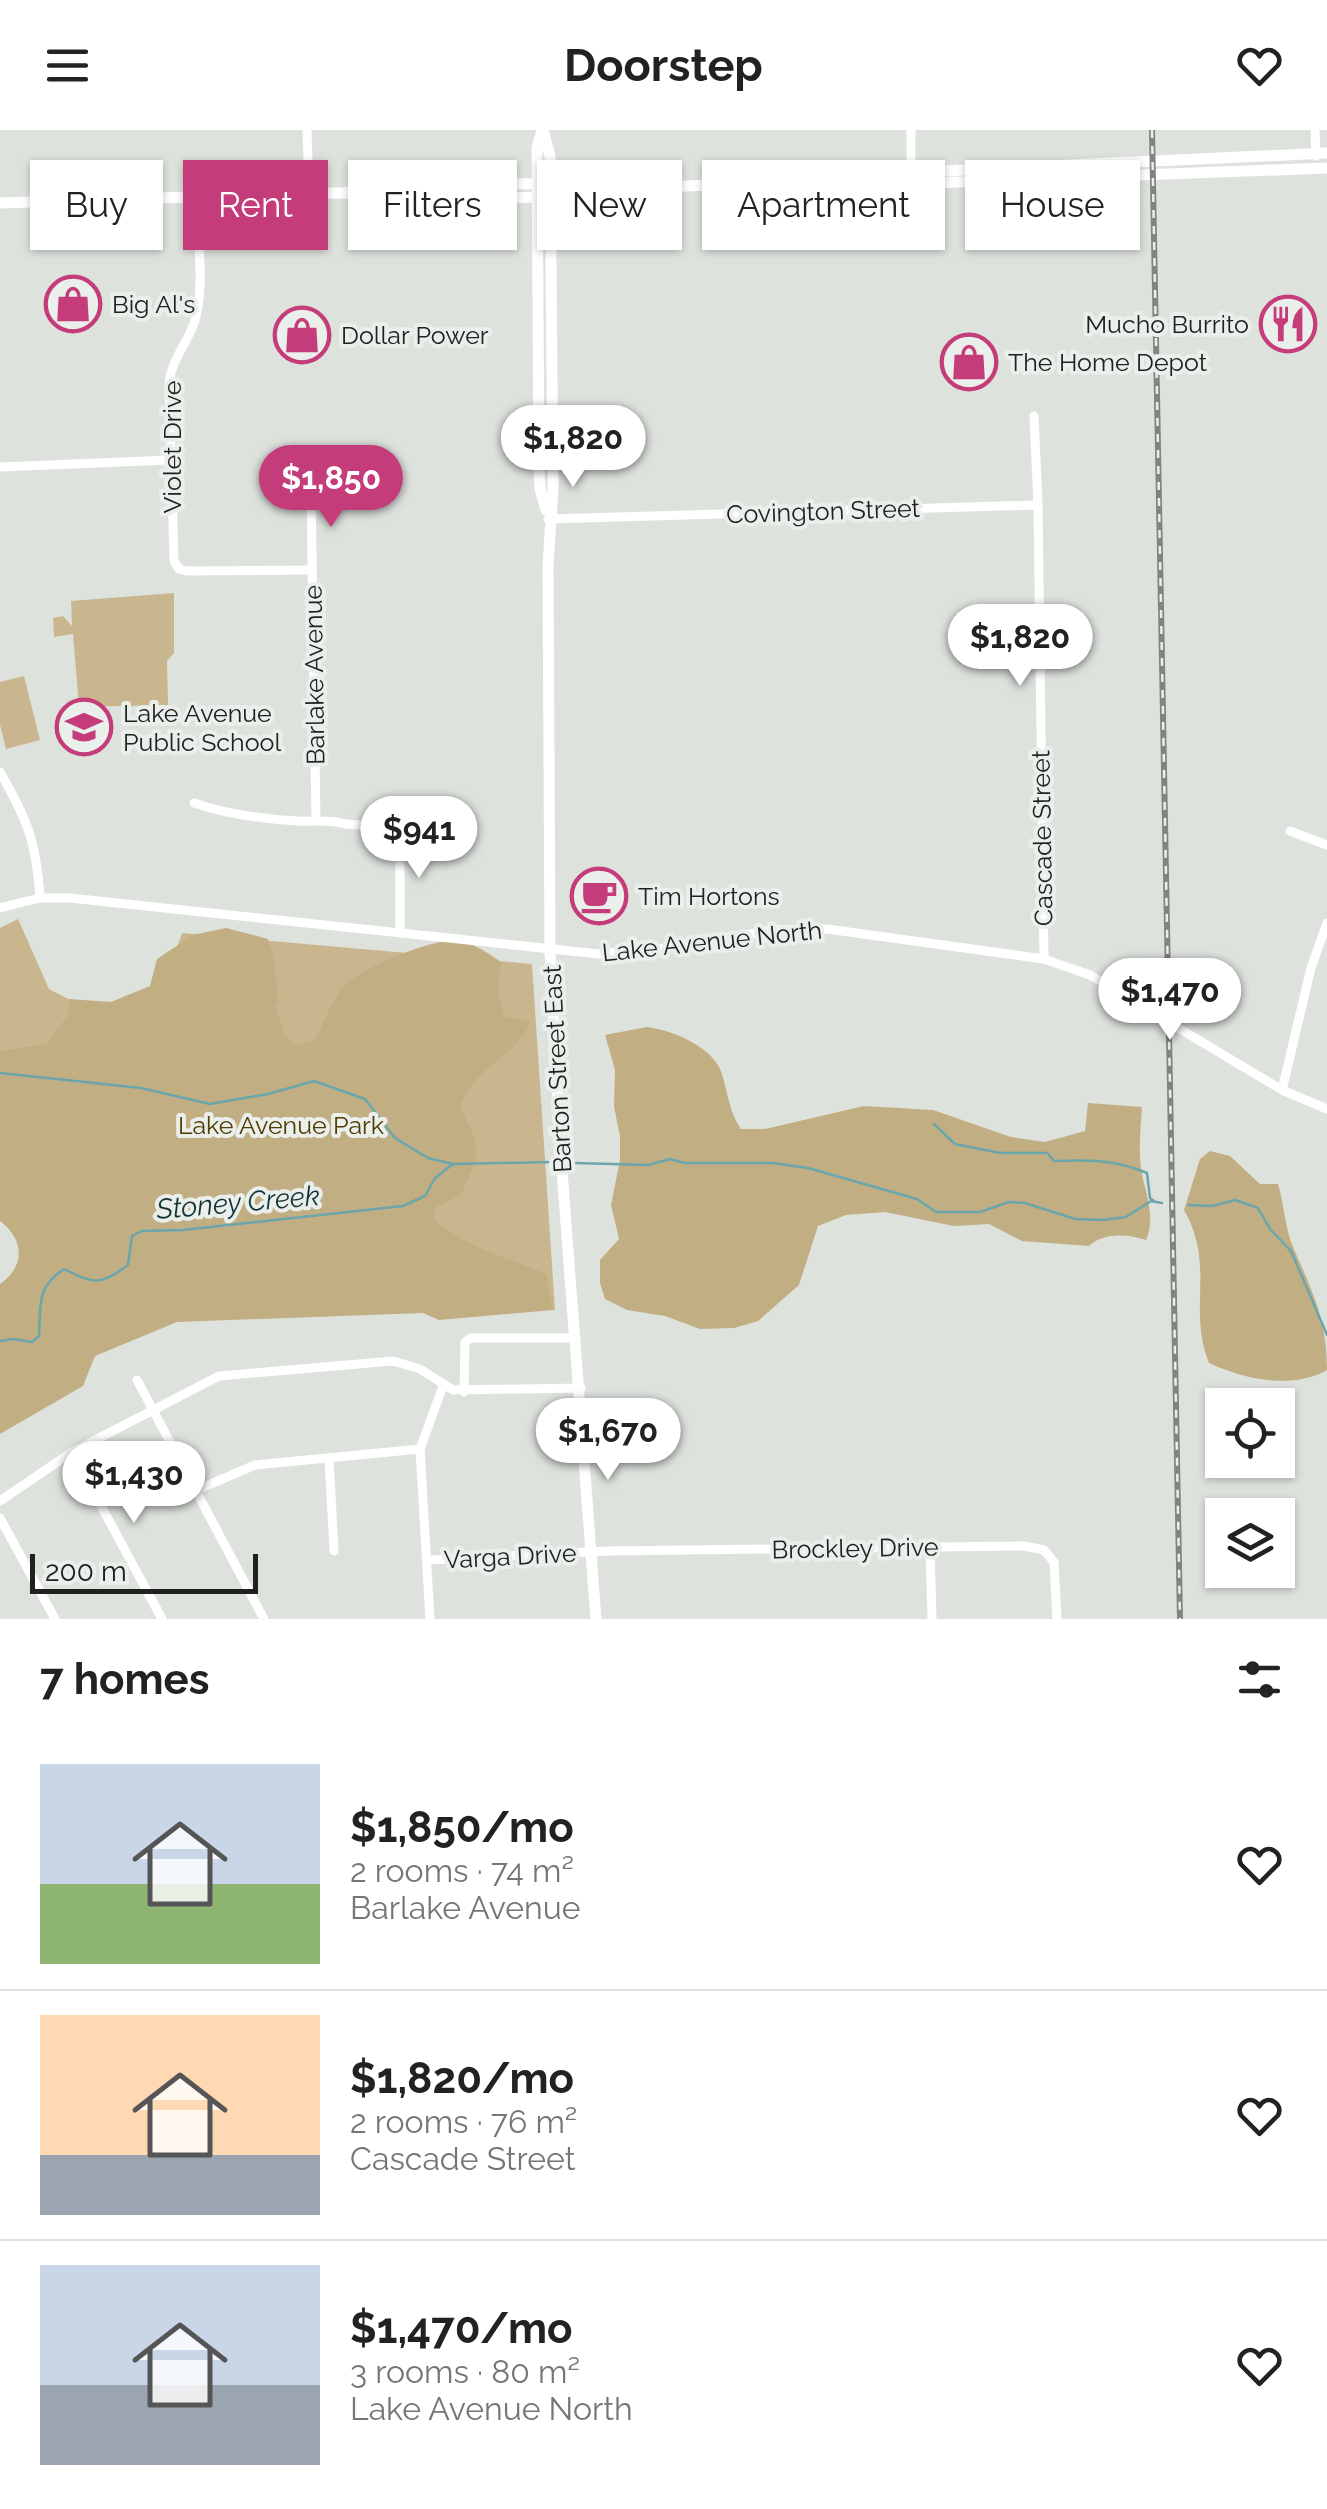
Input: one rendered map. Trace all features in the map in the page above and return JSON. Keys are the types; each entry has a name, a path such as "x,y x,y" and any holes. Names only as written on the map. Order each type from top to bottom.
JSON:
{"main road":[{"name":"Barton Street East","path":"542,130 549,160"},
{"path":"945,171 1321,153"},
{"path":"945,183 1322,168"},
{"path":"328,193 346,193 365,186 537,190"},
{"path":"1,201 183,195"},
{"name":"Barton Street East","path":"545,250 552,487 548,519 550,951 561,1158 596,1619"}],"street":[{"path":"308,130 308,160"},
{"path":"911,130 912,160"},
{"path":"1315,130 1322,168"},
{"name":"Violet Drive","path":"197,250 196,319 170,372 174,560 180,569 312,570"},
{"name":"Cascade Street","path":"1034,416 1044,960"},
{"path":"0,467 170,460"},
{"name":"Barlake Avenue","path":"311,490 316,821"},
{"name":"Covington Street","path":"548,519 1038,505"},
{"path":"0,772 34,838 40,898"},
{"path":"194,804 216,810 328,819 345,824 459,832 473,829"},
{"path":"400,828 400,934"},
{"path":"1290,830 1327,844"},
{"name":"Lake Avenue North","path":"0,908 40,898 70,898 550,951 612,954 773,930 820,929 1044,960 1090,975 1282,1090 1327,1108"},
{"path":"1282,1090 1327,923"},
{"path":"464,1392 464,1342 472,1338 576,1338"},
{"path":"0,1501 72,1452 220,1376 393,1361 420,1368 443,1386 464,1392 580,1388"},
{"path":"136,1380 264,1619"},
{"path":"430,1619 420,1449 443,1386"},
{"path":"196,1490 255,1465 420,1449"},
{"path":"72,1452 162,1619"},
{"path":"329,1458 334,1551"},
{"path":"0,1518 55,1619"},
{"name":"Brockley Drive","path":"592,1552 1024,1546 1044,1550 1054,1562 1057,1619"},
{"path":"930,1547 932,1619"},
{"name":"Varga Drive","path":"429,1560 592,1552"}],"green space":[{"path":"174,593 174,653 167,661 168,705 79,707 73,634 54,637 53,618 63,616 72,626 71,601"},
{"path":"24,676 40,740 6,749 0,725 0,682"},
{"name":"Lake Avenue Park","path":"18,919 49,989 102,1016 165,983 182,933 532,964 555,1310 200,1309 45,1242 0,1218 0,928"},
{"name":"Lake Avenue Park","path":"226,928 268,939 274,957 278,1001 275,1005 284,1033 295,1046 315,1040 345,985 396,956 428,945 459,941 501,962 498,991 504,1016 531,1022 467,1092 460,1106 475,1139 476,1161 461,1194 435,1208 433,1217 470,1243 546,1274 553,1310 439,1320 423,1313 177,1322 95,1356 83,1386 0,1434 0,1284 14,1269 19,1252 14,1236 0,1221 0,1051 47,1044 68,1015 69,999 111,1002 150,986 157,959 193,935"},
{"path":"647,1027 688,1040 715,1060 741,1129 765,1129 864,1106 933,1110 1011,1137 1045,1142 1085,1131 1088,1103 1142,1107 1140,1158 1150,1210 1146,1240 1116,1236 1101,1238 1089,1246 1022,1241 989,1224 954,1226 885,1212 846,1215 818,1226 799,1285 758,1321 734,1328 700,1329 665,1316 627,1310 605,1299 600,1283 600,1260 619,1239 611,1205 620,1160 620,1136 614,1107 615,1070 605,1035"},
{"path":"1210,1151 1230,1156 1260,1184 1278,1184 1290,1240 1321,1320 1327,1370 1283,1381 1237,1374 1209,1363 1200,1324 1198,1250 1184,1210 1200,1159"}],"waterway":[{"path":"0,1073 141,1088 210,1104 314,1081 365,1099 395,1138 428,1158 453,1164 551,1162"},
{"path":"934,1124 955,1144 1000,1153 1047,1153 1054,1161 1101,1161 1135,1168 1147,1173 1150,1198 1154,1201"},
{"name":"Stoney Creek","path":"575,1163 648,1165 670,1159 684,1163 772,1163 808,1168 917,1199 936,1212 980,1212 1009,1202 1025,1203 1075,1219 1103,1220 1126,1217 1151,1201 1162,1203"},
{"name":"Stoney Creek","path":"0,1341 32,1342 39,1336 44,1291 55,1276 64,1269 90,1280 110,1277 128,1265 132,1236 142,1231 403,1206 425,1196 435,1178 453,1164"},
{"name":"Stoney Creek","path":"1189,1205 1212,1206 1235,1200 1258,1208 1270,1229 1291,1251 1327,1335"}],"railway":[{"path":"1152,130 1180,1619"}],"place":[{"name":"Big Al's","path":"73,304"},
{"name":"Mucho Burrito","path":"1288,324"},
{"name":"Dollar Power","path":"302,335"},
{"name":"The Home Depot","path":"969,362"},
{"name":"Lake Avenue Public School","path":"84,727"},
{"name":"Tim Hortons","path":"599,896"}]}
